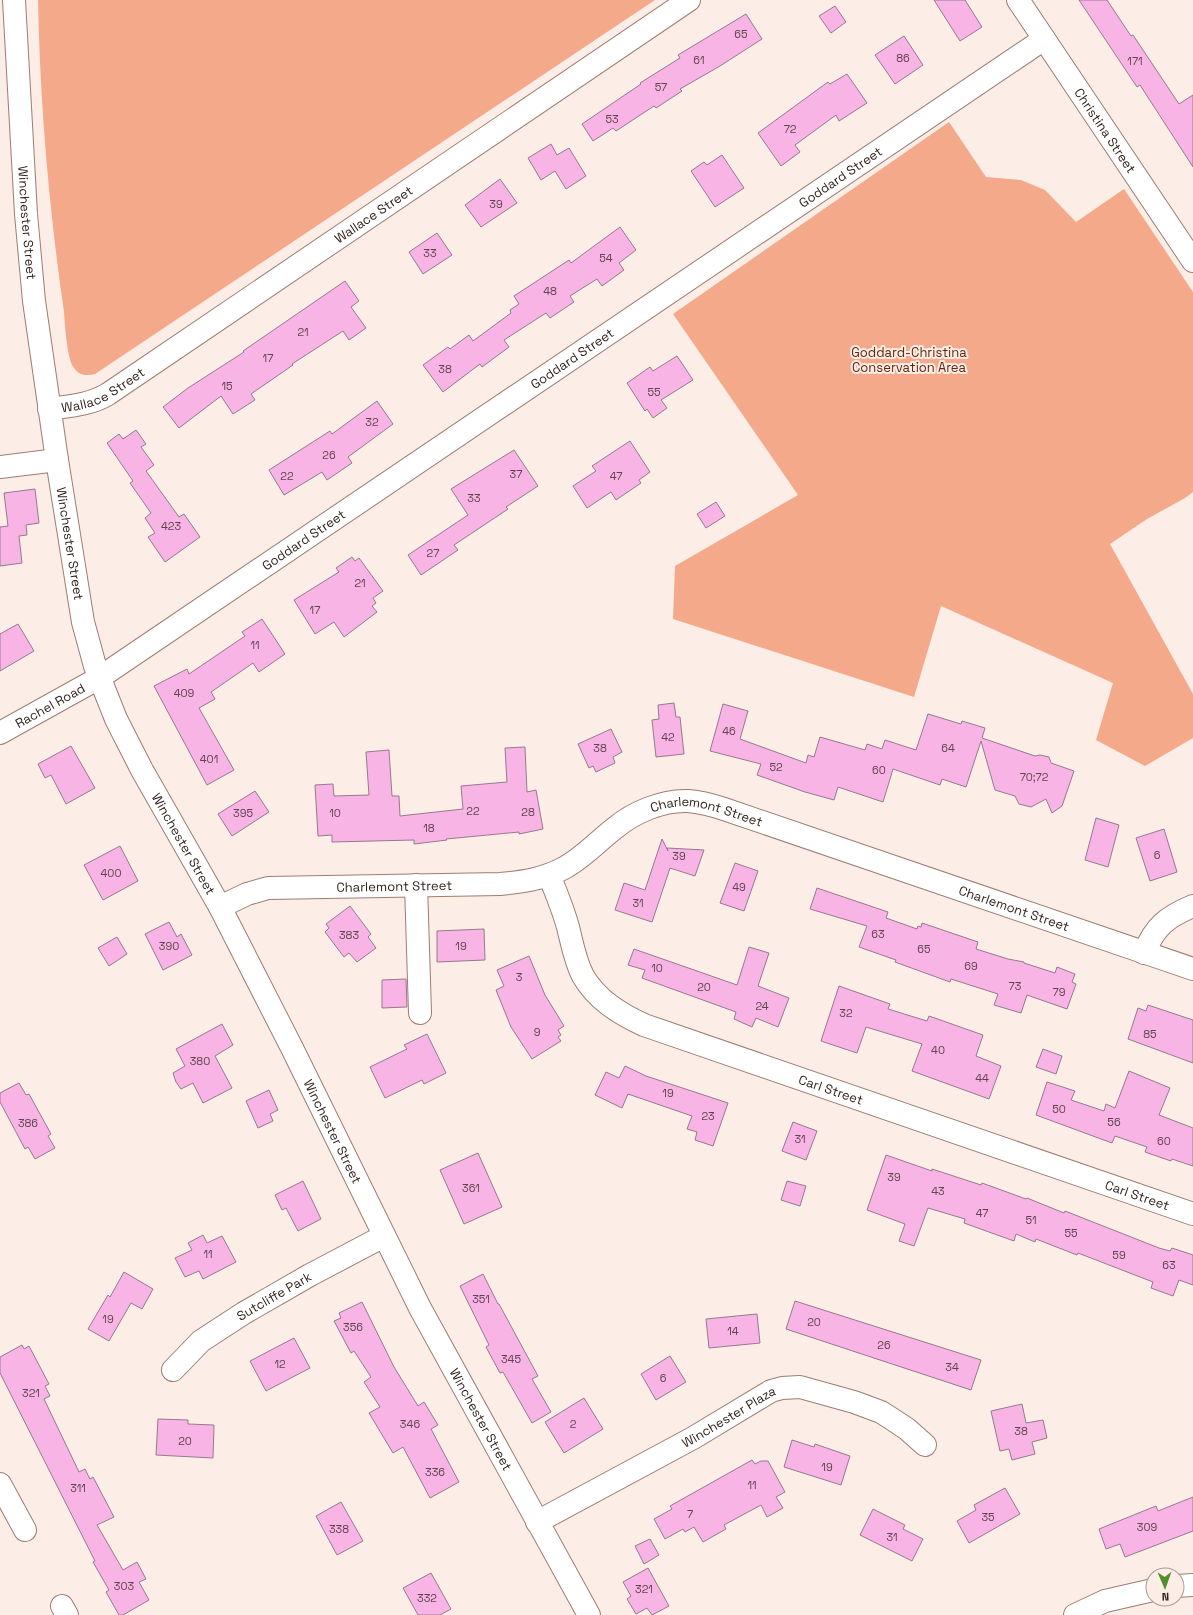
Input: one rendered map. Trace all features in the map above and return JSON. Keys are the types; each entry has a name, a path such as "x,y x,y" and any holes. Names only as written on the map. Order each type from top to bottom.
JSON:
{"street":[{"name":"Winchester Street","path":"14,0 26,222 34,302 49,409 83,622 90,652 99,678 117,722 142,770 220,907 292,1048 420,1308 589,1615"},
{"name":"Wallace Street","path":"49,409 84,404 108,394 689,0"},
{"name":"Christina Street","path":"1018,0 1193,261"},
{"name":"Goddard Street","path":"99,678 1044,39"},
{"path":"0,467 57,460"},
{"name":"Rachel Road","path":"0,733 99,678"},
{"name":"Charlemont Street","path":"220,907 247,894 268,888 516,883 549,875 565,868 616,827 633,816 650,808 669,803 694,802 724,809 1193,969"},
{"name":"Carl Street","path":"549,875 564,914 574,951 583,975 595,992 626,1017 644,1025 1193,1214"},
{"path":"416,885 420,1013"},
{"path":"1144,952 1149,940 1157,928 1169,918 1193,906"},
{"name":"Sutcliffe Park","path":"173,1370 201,1341 244,1313 310,1275 384,1236"},
{"name":"Winchester Plaza","path":"537,1522 693,1438 771,1391 782,1388 792,1387 808,1389 881,1412 907,1429 925,1445"},
{"path":"0,1484 25,1530"},
{"path":"1075,1615 1105,1601 1145,1592"}],"green space":[{"path":"38,0 655,0 95,374 86,375 78,373 74,368 70,358 67,342 46,156"},
{"name":"Goddard-Christina Conservation Area","path":"949,122 986,177 1021,180 1045,190 1076,222 1124,189 1193,292 1193,492 1147,519 1110,544 1193,694 1193,738 1145,766 1096,740 1113,683 941,606 914,697 673,619 675,566 798,495 673,314"}],"building":[{"path":"934,0 965,0 982,27 960,41"},
{"path":"1079,0 1107,0 1131,36 1133,35 1179,104 1193,95 1193,167 1140,85 1137,87"},
{"path":"835,6 846,22 831,33 819,16"},
{"path":"746,14 762,39 680,89 682,91 656,108 654,106 616,131 613,128 593,141 582,124 641,84 640,83 680,58 678,55"},
{"path":"904,36 923,65 895,84 875,55"},
{"path":"847,74 867,103 839,121 836,115 795,145 800,152 781,166 758,133 828,82 830,84"},
{"path":"551,144 557,155 569,148 586,176 566,189 555,171 541,180 528,158"},
{"path":"722,155 744,188 715,207 691,171 704,162 707,165"},
{"path":"500,179 517,203 481,227 465,205"},
{"path":"620,227 636,250 619,263 624,270 602,286 597,279 570,296 574,302 550,318 546,313 504,340 509,347 482,367 480,364 443,392 423,365 448,347 450,349 469,335 473,341 511,313 510,310 519,304 514,296 569,260 571,263"},
{"path":"437,233 452,255 423,274 409,252"},
{"path":"345,281 359,301 351,307 366,328 349,340 343,331 292,364 293,365 251,394 255,400 233,414 221,396 179,428 163,407 188,388 244,352 243,351"},
{"path":"677,356 693,380 661,400 667,408 653,418 647,409 645,411 627,383 650,367 653,371"},
{"path":"377,401 393,424 348,457 352,463 327,480 322,472 284,495 269,470 330,431 332,434"},
{"path":"136,430 146,444 141,447 154,465 146,471 179,517 184,514 200,537 165,562 148,537 155,533 145,518 151,513 130,483 133,481 107,443 119,434 123,439"},
{"path":"630,441 650,472 639,480 641,483 616,500 611,492 587,508 573,486 596,471 592,466"},
{"path":"514,450 538,486 506,507 508,509 454,545 458,550 421,575 408,555 468,515 451,489"},
{"path":"35,489 39,523 26,525 27,535 19,536 22,563 0,566 0,527 8,526 4,493"},
{"path":"716,502 725,516 706,528 697,514"},
{"path":"352,557 355,561 359,558 383,591 373,598 376,603 372,606 377,612 344,637 334,622 315,634 294,600 339,572 336,568"},
{"path":"262,619 285,654 259,672 253,663 211,692 215,699 199,708 234,770 207,785 154,686 187,669 189,674 245,636 242,632"},
{"path":"18,624 34,651 0,671 0,634"},
{"path":"674,703 676,717 680,717 684,754 656,757 652,720 659,719 658,705"},
{"path":"723,704 748,711 740,739 806,763 808,755 814,757 820,737 865,750 867,744 882,749 885,740 916,750 928,714 961,724 962,721 985,728 982,738 1035,756 1040,755 1049,757 1051,763 1074,771 1062,806 1052,813 1046,799 1031,807 1019,804 1015,796 995,790 981,741 966,787 942,779 940,785 893,769 883,802 838,787 834,800 805,792 757,775 761,764 710,751"},
{"path":"611,729 622,752 613,757 615,763 596,772 593,766 589,768 578,744"},
{"path":"71,746 95,788 66,804 51,775 45,778 38,764"},
{"path":"525,747 527,792 536,790 543,829 519,834 519,832 446,839 447,840 414,844 414,840 332,842 332,835 318,836 315,785 333,784 334,796 369,795 366,752 389,750 392,796 399,796 400,816 463,809 461,786 507,782 505,748"},
{"path":"255,791 269,812 232,836 218,814"},
{"path":"1096,818 1119,825 1108,867 1085,860"},
{"path":"1164,829 1177,872 1150,881 1136,838"},
{"path":"662,839 668,851 667,848 704,850 695,876 670,868 652,922 615,910 624,883 645,890"},
{"path":"120,846 138,881 103,900 84,865"},
{"path":"735,863 758,871 744,911 720,903"},
{"path":"817,888 888,912 886,918 917,929 918,926 921,927 922,923 978,942 976,949 1008,959 1024,962 1055,973 1057,967 1075,974 1072,982 1076,984 1067,1009 1027,995 1021,1013 994,1005 998,994 951,979 950,982 859,947 867,926 810,909"},
{"path":"350,906 371,934 368,937 376,948 357,962 349,953 344,957 325,932 329,928 326,924"},
{"path":"169,922 177,937 181,934 192,955 163,970 145,934"},
{"path":"484,929 485,960 437,962 437,931"},
{"path":"117,937 127,954 109,966 98,948"},
{"path":"749,947 769,953 758,986 789,998 778,1027 756,1018 752,1027 734,1019 736,1012 642,978 645,970 628,965 634,949 737,985"},
{"path":"529,956 545,995 564,1026 558,1030 561,1035 558,1037 561,1041 532,1059 511,1027 496,990 504,986 497,970"},
{"path":"406,979 407,1007 382,1008 382,980"},
{"path":"839,986 890,1004 888,1009 927,1021 929,1016 983,1035 976,1056 1001,1066 989,1099 912,1071 922,1044 866,1027 857,1053 821,1041"},
{"path":"1148,1005 1193,1020 1193,1063 1128,1039 1138,1008 1146,1011"},
{"path":"222,1024 233,1045 215,1056 232,1088 203,1103 193,1083 181,1089 176,1082 173,1073 185,1066 176,1049"},
{"path":"427,1034 446,1073 424,1084 422,1080 385,1098 370,1067 407,1049 404,1045"},
{"path":"1043,1049 1062,1056 1056,1074 1036,1067"},
{"path":"625,1066 646,1076 728,1103 713,1146 695,1140 697,1132 687,1129 692,1116 628,1094 622,1108 595,1095 606,1072 619,1078"},
{"path":"1129,1071 1170,1088 1159,1115 1193,1128 1193,1166 1172,1159 1171,1161 1145,1152 1147,1147 1115,1136 1112,1143 1036,1115 1047,1082 1075,1091 1071,1100 1104,1111 1106,1104 1115,1108"},
{"path":"19,1083 26,1095 29,1094 51,1134 48,1136 55,1148 35,1159 28,1147 25,1149 0,1102 0,1093"},
{"path":"269,1090 278,1110 270,1114 273,1121 258,1128 246,1101"},
{"path":"793,1122 817,1131 806,1160 782,1151"},
{"path":"478,1153 502,1207 464,1224 440,1170"},
{"path":"886,1155 932,1171 932,1169 981,1185 982,1183 1026,1199 1027,1198 1064,1213 1065,1211 1159,1248 1170,1251 1172,1248 1193,1255 1193,1285 1179,1280 1173,1296 1151,1288 1153,1282 1078,1253 1077,1255 1036,1239 1035,1242 1016,1234 1014,1241 964,1223 965,1219 928,1208 914,1246 899,1241 905,1224 867,1210"},
{"path":"303,1181 321,1219 298,1231 286,1208 282,1210 275,1195"},
{"path":"787,1181 806,1186 800,1206 781,1200"},
{"path":"203,1235 207,1243 222,1236 236,1262 203,1279 199,1271 185,1277 175,1258 192,1250 188,1243"},
{"path":"124,1272 153,1289 142,1309 131,1303 109,1341 88,1329 108,1295 110,1297"},
{"path":"483,1274 538,1376 532,1379 551,1412 532,1423 503,1372 500,1373 486,1347 489,1345 460,1286"},
{"path":"795,1301 981,1360 971,1390 786,1329"},
{"path":"362,1302 394,1367 418,1406 424,1402 438,1425 431,1429 459,1482 430,1498 403,1447 393,1453 369,1413 380,1407 364,1382 371,1377 354,1351 351,1353 334,1321 341,1318 339,1313"},
{"path":"757,1314 760,1343 709,1348 706,1319"},
{"path":"294,1338 310,1368 266,1391 250,1361"},
{"path":"22,1345 24,1349 29,1346 49,1384 45,1386 50,1396 44,1399 79,1472 85,1469 90,1479 93,1477 114,1517 97,1525 123,1570 137,1562 146,1579 139,1582 149,1600 123,1615 119,1615 106,1592 109,1590 93,1562 95,1561 0,1373 0,1357"},
{"path":"670,1356 686,1382 656,1400 641,1374"},
{"path":"584,1398 603,1429 564,1453 545,1422"},
{"path":"1022,1404 1026,1423 1043,1420 1047,1438 1032,1442 1035,1454 1012,1460 1009,1449 1000,1451 991,1411"},
{"path":"158,1419 188,1420 188,1424 214,1425 213,1458 156,1455"},
{"path":"792,1440 814,1447 815,1444 850,1456 841,1485 784,1467"},
{"path":"752,1460 755,1464 761,1461 768,1461 785,1492 776,1497 783,1508 767,1517 761,1505 724,1525 726,1529 703,1542 694,1527 685,1532 683,1529 665,1539 654,1519 672,1509 670,1506"},
{"path":"1005,1488 1020,1514 969,1543 957,1521 976,1510 974,1505"},
{"path":"1193,1497 1193,1531 1125,1557 1120,1544 1106,1549 1099,1529 1156,1506 1158,1511"},
{"path":"341,1502 363,1541 337,1555 316,1516"},
{"path":"873,1509 905,1525 903,1529 923,1539 912,1561 860,1535"},
{"path":"650,1539 659,1555 644,1564 635,1546"},
{"path":"648,1568 669,1606 652,1615 647,1608 636,1614 627,1599 631,1596 623,1582"},
{"path":"431,1573 451,1609 440,1615 418,1615 403,1588"}]}
